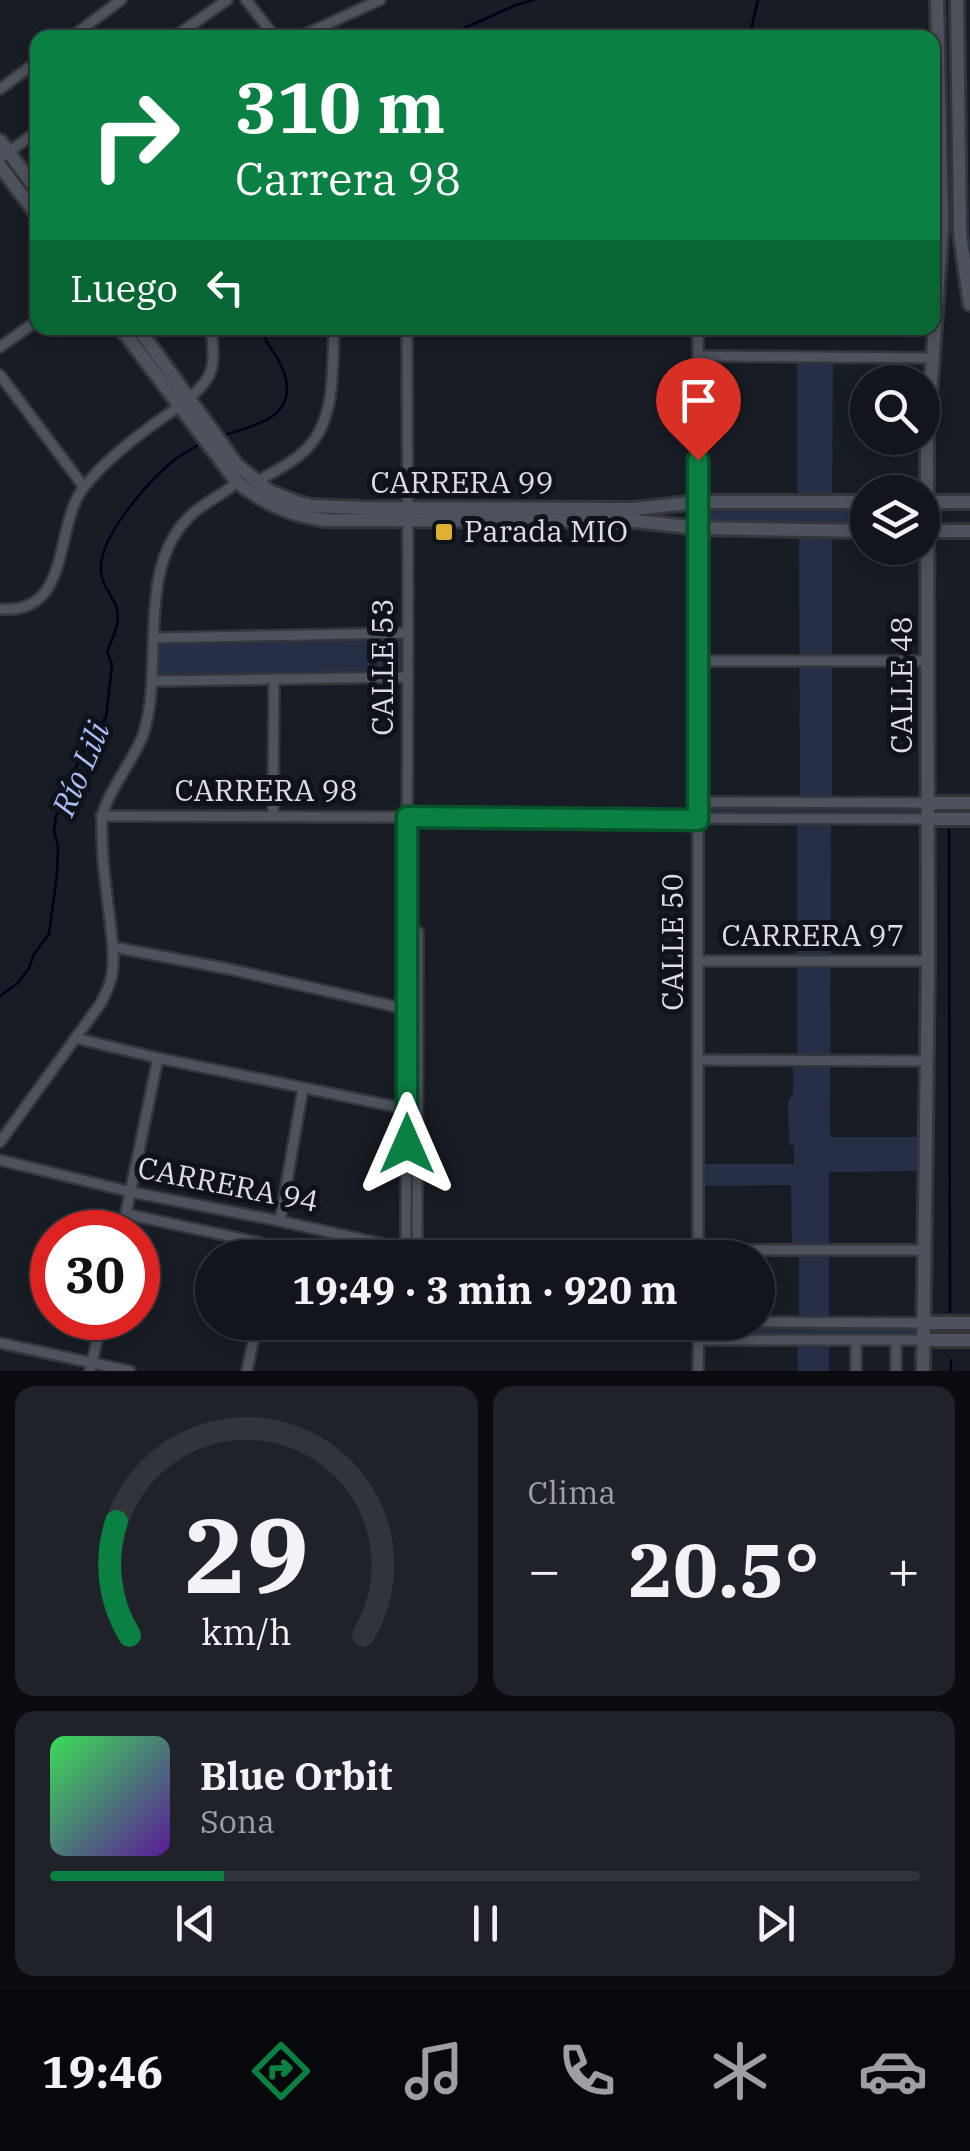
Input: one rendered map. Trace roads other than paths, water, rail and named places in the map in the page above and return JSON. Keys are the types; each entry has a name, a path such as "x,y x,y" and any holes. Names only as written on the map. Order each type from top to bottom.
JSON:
{"street":[{"path":"81,30 121,0"},
{"path":"183,30 226,0"},
{"path":"246,0 270,30"},
{"path":"314,30 380,0"},
{"name":"CALLE 48","path":"936,0 937,30"},
{"path":"956,0 960,234 970,304"},
{"path":"0,88 30,67"},
{"path":"30,135 3,150 30,182"},
{"path":"0,166 30,205"},
{"path":"0,347 30,326"},
{"name":"CARRERA 99","path":"127,335 205,428 238,482 276,507 308,518 634,508 698,502 850,502"},
{"name":"CARRERA 99","path":"142,335 184,402"},
{"path":"0,609 18,609 49,589 68,523 84,487 122,450 201,388 212,372 212,335"},
{"path":"256,482 302,453 317,436 328,407 333,335"},
{"name":"CALLE 53","path":"406,1240 407,335"},
{"name":"CALLE 50","path":"698,335 698,1240"},
{"name":"CALLE 48","path":"926,475 935,335"},
{"path":"698,356 934,358"},
{"path":"0,375 5,392 84,487"},
{"name":"CARRERA 99","path":"224,456 277,495 311,506 408,514 635,520 698,528 850,531"},
{"path":"0,1142 101,1002 112,976 101,816 140,744 146,724 159,574 165,552 187,519 238,482"},
{"path":"940,502 970,502"},
{"path":"940,531 970,530"},
{"name":"CALLE 48","path":"923,1371 928,961 925,565"},
{"path":"154,638 408,634"},
{"path":"698,661 926,660"},
{"path":"152,681 408,677"},
{"path":"273,815 274,679"},
{"path":"698,802 970,803"},
{"name":"CARRERA 98","path":"101,816 970,819"},
{"path":"417,1240 418,932"},
{"path":"113,947 406,1009"},
{"name":"CARRERA 97","path":"698,961 928,961"},
{"path":"75,1038 407,1109"},
{"path":"127,1210 158,1058"},
{"path":"698,1060 927,1062"},
{"path":"280,1221 302,1088"},
{"name":"CARRERA 94","path":"0,1160 131,1192 369,1240"},
{"path":"160,1221 251,1240"},
{"path":"775,1253 925,1250"},
{"path":"775,1322 970,1323"},
{"path":"91,1367 97,1340"},
{"path":"247,1371 253,1340"},
{"path":"698,1371 699,1340"},
{"path":"775,1340 970,1340"},
{"path":"856,1340 856,1371"},
{"path":"896,1340 896,1371"},
{"path":"0,1343 91,1367 130,1371"}],"waterway":[{"name":"Río Lili","path":"460,30 534,0"},
{"path":"751,30 758,0"},
{"name":"Río Lili","path":"221,436 263,422 274,415 287,395 280,363 265,335"},
{"name":"Río Lili","path":"0,996 19,982 49,934 57,874 56,816 68,797 75,769 106,717 112,665 107,651 118,617 101,571 107,542 126,511 151,482 200,444"},
{"path":"949,830 950,1312"},
{"path":"951,1360 951,1371"}],"place":[{"name":"Parada MIO","path":"444,532"}]}
